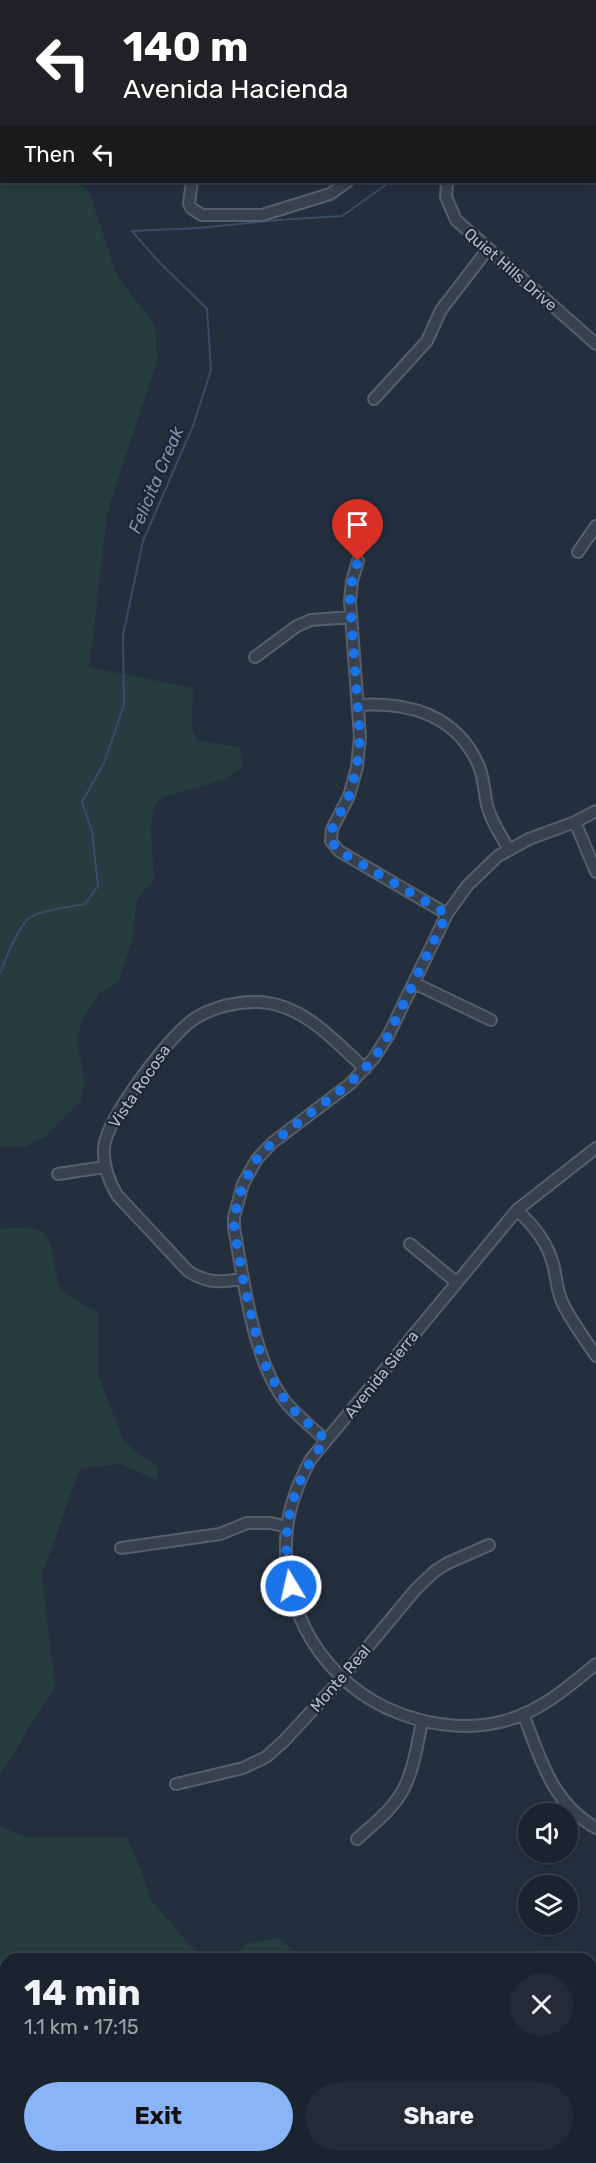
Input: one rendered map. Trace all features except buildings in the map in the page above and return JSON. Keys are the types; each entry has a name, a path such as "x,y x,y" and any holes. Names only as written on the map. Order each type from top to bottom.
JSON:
{"street":[{"path":"192,183 189,203 191,208 202,215 262,215 330,194 346,183"},
{"name":"Quiet Hills Drive","path":"447,183 446,197 456,220 596,344"},
{"path":"374,399 428,341 441,310 488,249"},
{"path":"578,552 596,526"},
{"path":"358,561 352,581 351,617 360,737 357,767 349,796 332,829 331,841 339,851 447,914"},
{"path":"255,657 297,626 311,620 351,617"},
{"path":"359,705 414,708 451,729 463,741 478,763 492,820 509,850"},
{"path":"326,1440 289,1406 261,1357 234,1228 234,1217 243,1184 257,1159 272,1143 350,1083 374,1059 388,1036 447,914 466,886 498,856 596,811"},
{"path":"575,822 596,872"},
{"path":"414,983 490,1020"},
{"name":"Vista Rocosa","path":"243,1279 218,1282 199,1278 188,1271 117,1195 105,1167 104,1146 109,1128 117,1113 172,1038 194,1019 222,1006 260,1002 280,1006 304,1016 323,1029 364,1069"},
{"name":"Avenida Sierra","path":"596,1148 517,1210 326,1440 299,1481 287,1527 287,1567 296,1611 314,1646 342,1678 380,1706 422,1722 463,1726 504,1721 556,1698 596,1664"},
{"path":"58,1174 105,1167"},
{"path":"517,1210 545,1242 563,1305 596,1356"},
{"path":"410,1244 456,1282"},
{"path":"121,1548 220,1534 247,1523 271,1523 287,1527"},
{"name":"Monte Real","path":"177,1784 243,1768 266,1757 284,1741 342,1678 416,1589 435,1571 448,1563 489,1545"},
{"path":"523,1714 556,1791 575,1814 596,1828"},
{"path":"357,1839 400,1796 410,1774 422,1722"}],"green space":[{"path":"0,183 80,183 89,192 117,276 155,325 157,361 108,510 89,667 193,688 192,727 197,741 239,747 244,765 226,779 163,797 154,807 151,826 154,880 138,900 132,941 119,981 100,993 82,1021 77,1038 85,1086 80,1102 45,1137 24,1147 0,1146"},
{"path":"30,1227 46,1236 50,1243 57,1277 63,1290 72,1298 99,1313 98,1375 124,1442 158,1467 157,1480 120,1464 80,1468 42,1575 55,1687 0,1774 0,1229"},
{"path":"0,1826 26,1837 127,1838 141,1870 150,1899 197,1953 0,1953"},
{"path":"278,1938 297,1953 239,1953 247,1943"}],"waterway":[{"name":"Felicita Creak","path":"0,973 16,936 29,918 47,911 85,904 98,886 92,831 82,802 104,763 124,705 123,635 143,541 193,426 211,370 207,309 157,260 132,231 342,216 389,183"}],"route":[{"path":"291,1586 285,1550 291,1508 299,1481 326,1440 289,1406 261,1357 243,1279 234,1217 243,1184 257,1159 272,1143 350,1083 374,1059 388,1036 447,914 339,851 331,841 332,829 349,796 357,767 360,737 350,601 352,581 358,561"}]}
